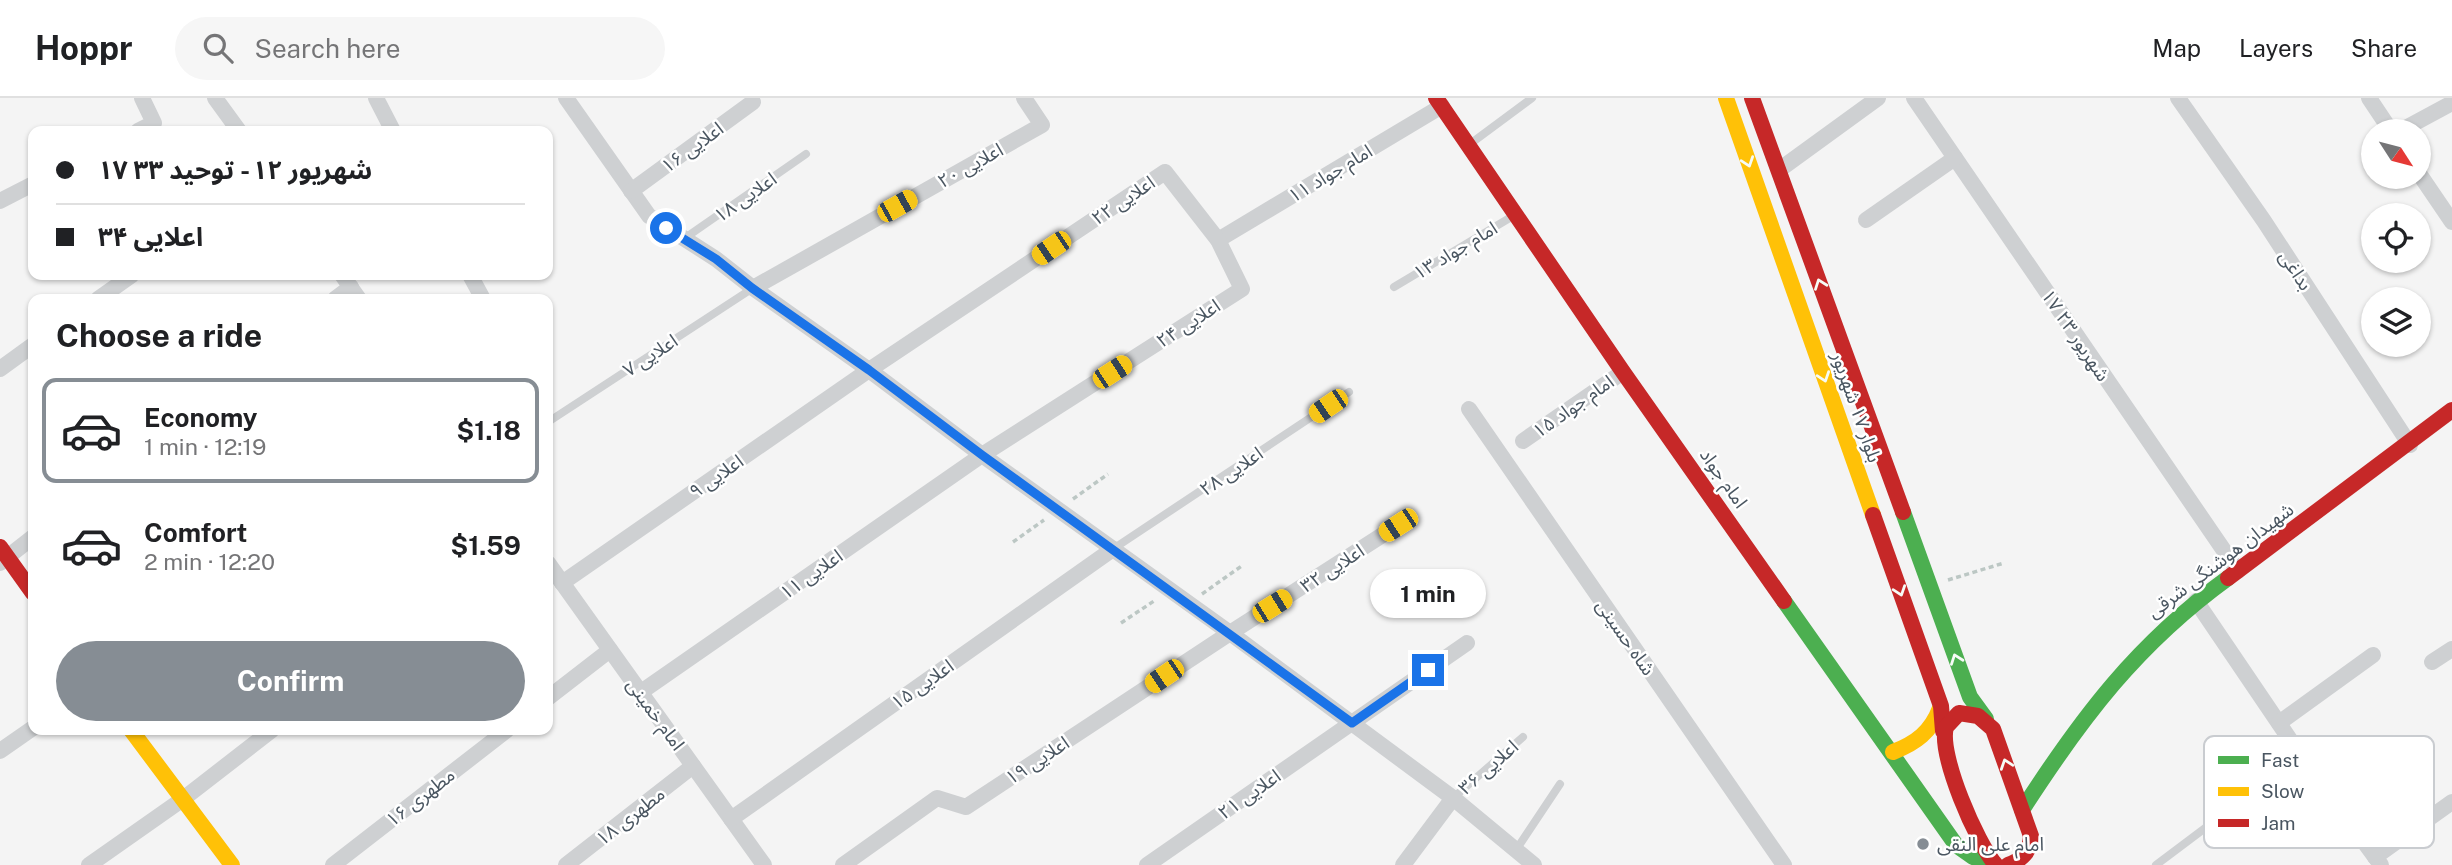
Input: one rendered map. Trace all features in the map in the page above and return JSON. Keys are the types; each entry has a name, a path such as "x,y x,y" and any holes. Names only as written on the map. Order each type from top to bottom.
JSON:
{"main road":[{"name":"بلوار ۱۷ شهریور","path":"1726,98 1941,706 1945,747 1979,842 1999,864"},
{"name":"بلوار ۱۷ شهریور","path":"1752,98 1970,697 1993,729 2031,836 2031,848"},
{"name":"امام جواد","path":"1444,101 1469,145 1623,372 1956,845 1971,861 1999,864"},
{"name":"شهیدان هوشنگی شرقی","path":"2022,810 2063,746 2112,682 2155,636 2196,601 2451,414"},
{"path":"3,556 28,587"},
{"path":"1893,752 1923,737 1935,723 1941,706"},
{"path":"1943,731 1948,721 1959,713 1970,713 1986,719"},
{"path":"135,735 232,865"},
{"path":"1999,864 2021,860 2031,848"},
{"path":"2031,848 2032,865"}],"street":[{"path":"143,98 154,123 148,126"},
{"path":"215,98 235,126"},
{"path":"376,98 390,126"},
{"path":"568,98 649,216 716,259 752,288 1230,633 1453,798 1534,865"},
{"name":"اعلایی ۲۰","path":"752,288 1042,125 1024,98"},
{"path":"1779,170 1878,98"},
{"name":"۱۷ شهریور ۲۳","path":"1914,98 2238,571"},
{"name":"بداغی","path":"2178,98 2264,221 2410,445"},
{"path":"2369,98 2383,119"},
{"name":"امام جواد ۱۱","path":"1218,240 1444,101"},
{"name":"اعلایی ۱۶","path":"631,191 753,103"},
{"path":"2422,119 2452,103"},
{"path":"1866,220 1955,158"},
{"name":"اعلایی ۲۲","path":"869,370 1165,172 1218,240"},
{"path":"2,196 28,186"},
{"path":"2430,189 2452,222"},
{"name":"اعلایی ۲۴","path":"982,455 1242,289 1218,240"},
{"path":"105,294 125,280"},
{"path":"0,369 28,349"},
{"name":"اعلایی ۹","path":"562,583 869,370"},
{"name":"امام جواد ۱۵","path":"1523,441 1623,372"},
{"name":"شاه حسینی","path":"1469,409 1784,865"},
{"name":"اعلایی ۱۱","path":"640,692 982,455"},
{"name":"اعلایی ۳۲","path":"1230,633 1398,525"},
{"path":"3,556 28,540"},
{"name":"اعلایی ۱۵","path":"731,819 1113,549"},
{"name":"امام خمینی","path":"553,570 764,865"},
{"path":"2196,601 2288,736"},
{"name":"اعلایی ۱۹","path":"843,865 937,798 966,807 1230,633"},
{"name":"اعلایی ۲۱","path":"1147,865 1467,643"},
{"path":"2432,662 2452,649"},
{"path":"553,694 610,650"},
{"path":"2279,723 2373,655"},
{"path":"0,751 28,731"},
{"path":"89,865 183,799 266,735"},
{"name":"مطهری ۱۶","path":"333,865 501,735"},
{"name":"مطهری ۱۸","path":"566,865 693,766"},
{"path":"1403,865 1453,798"},
{"path":"2434,816 2452,802"},
{"path":"2378,861 2394,848"}],"lane":[{"path":"1469,145 1532,98"},
{"name":"اعلایی ۱۸","path":"683,240 806,154"},
{"name":"امام جواد ۱۳","path":"1394,287 1516,214"},
{"name":"اعلایی ۷","path":"553,419 752,288"},
{"name":"اعلایی ۲۸","path":"1113,549 1349,392"},
{"name":"اعلایی ۳۶","path":"1453,798 1523,737"},
{"path":"1516,850 1560,784"},
{"path":"2156,865 2204,829"}],"path":[{"path":"1013,542 1108,474"},
{"path":"1929,586 2004,562"},
{"path":"1189,603 1243,565"},
{"path":"1121,623 1171,591"}],"traffic: fast":[{"path":"1903,512 1970,697 1986,719"},
{"path":"2022,810 2067,744 2113,684 2166,629 2228,578"},
{"path":"1784,601 1956,845 1973,857 1993,864"}],"traffic: slow":[{"path":"1726,98 1873,515"},
{"path":"1893,752 1922,736 1940,708"},
{"path":"135,735 232,865"}],"traffic: jam":[{"path":"1436,98 1623,372 1784,601"},
{"path":"1752,98 1903,512"},
{"path":"2228,578 2452,410"},
{"path":"1873,515 1941,706 1943,731"},
{"path":"0,547 28,586"},
{"path":"1996,865 1970,819 1948,757 1946,727 1959,713 1978,716 1993,729 2031,836 2025,854 2008,865"}],"place":[{"name":"امام علی النقی","path":"1923,844"}],"route":[{"path":"666,228 716,259 752,288 869,370 1352,723 1428,670"}]}
